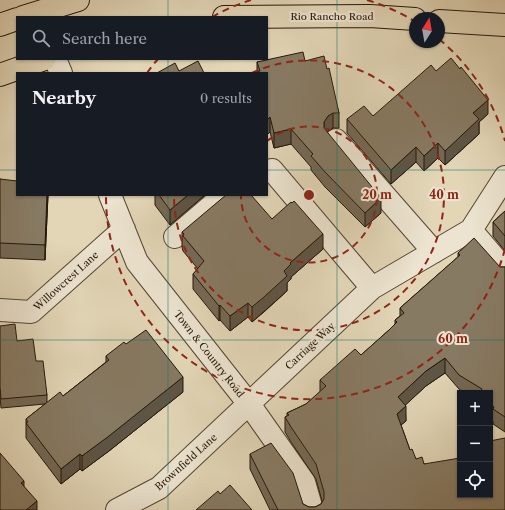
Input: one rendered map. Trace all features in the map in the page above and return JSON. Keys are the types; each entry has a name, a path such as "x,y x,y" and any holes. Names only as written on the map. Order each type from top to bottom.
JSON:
{"main road":[{"path":"29,16 78,0"},
{"name":"Rio Rancho Road","path":"268,17 370,16 409,19"},
{"path":"0,25 16,20"},
{"path":"445,21 505,25"},
{"path":"0,75 42,60"}],"street":[{"path":"55,60 61,72"},
{"path":"336,140 434,252"},
{"path":"268,171 272,170 372,288"},
{"name":"Carriage Way","path":"248,404 372,288 471,230 505,177"},
{"name":"Town & Country Road","path":"110,196 137,262 248,404 304,482 312,510"},
{"path":"174,237 223,196"},
{"name":"Willowcrest Lane","path":"0,310 31,312 124,229"},
{"path":"471,230 505,270"},
{"name":"Brownfield Lane","path":"117,510 160,488 248,404"}],"building":[{"path":"303,52 305,61 324,56 327,69 329,68 339,113 333,113 328,116 324,122 324,128 381,198 365,213 325,172 311,156 313,154 291,129 274,133 270,117 268,119 268,72 256,72 260,71 257,62"},
{"path":"451,58 460,69 461,67 488,100 473,113 479,119 445,151 438,143 424,156 416,147 391,170 347,119 364,106 373,116 431,65 436,71"},
{"path":"198,61 204,72 159,72 175,63 179,71"},
{"path":"0,179 16,181 16,196 47,196 45,245 0,243"},
{"path":"160,196 187,196 170,210"},
{"path":"225,196 252,196 272,219 294,201 323,234 290,263 291,264 284,271 287,276 264,297 252,307 248,303 230,316 220,305 219,306 193,274 204,261 183,236 184,234 182,232"},
{"path":"505,211 505,236 493,222"},
{"path":"474,238 500,267 505,267 505,417 493,409 493,390 482,390 459,375 445,358 426,371 398,397 406,406 397,414 410,450 412,449 416,459 422,457 424,464 457,458 457,498 493,498 493,440 505,438 505,510 278,510 250,454 271,443 293,473 303,504 309,507 315,507 321,504 324,499 324,492 316,464 285,417 289,415 287,413 306,404 326,386 320,380 355,349 361,355 389,330 397,322 395,320 404,313 400,308 460,255 458,253"},
{"path":"15,324 17,341 33,339 36,361 43,361 47,395 1,399 0,326"},
{"path":"146,330 183,377 109,436 82,456 80,454 61,469 26,423 28,422 26,419 60,392 63,396 109,360 106,356 124,342 126,344"},
{"path":"0,453 24,481 21,483 37,501 26,510 0,510"},
{"path":"230,485 252,510 196,510 218,491 220,494"}]}
